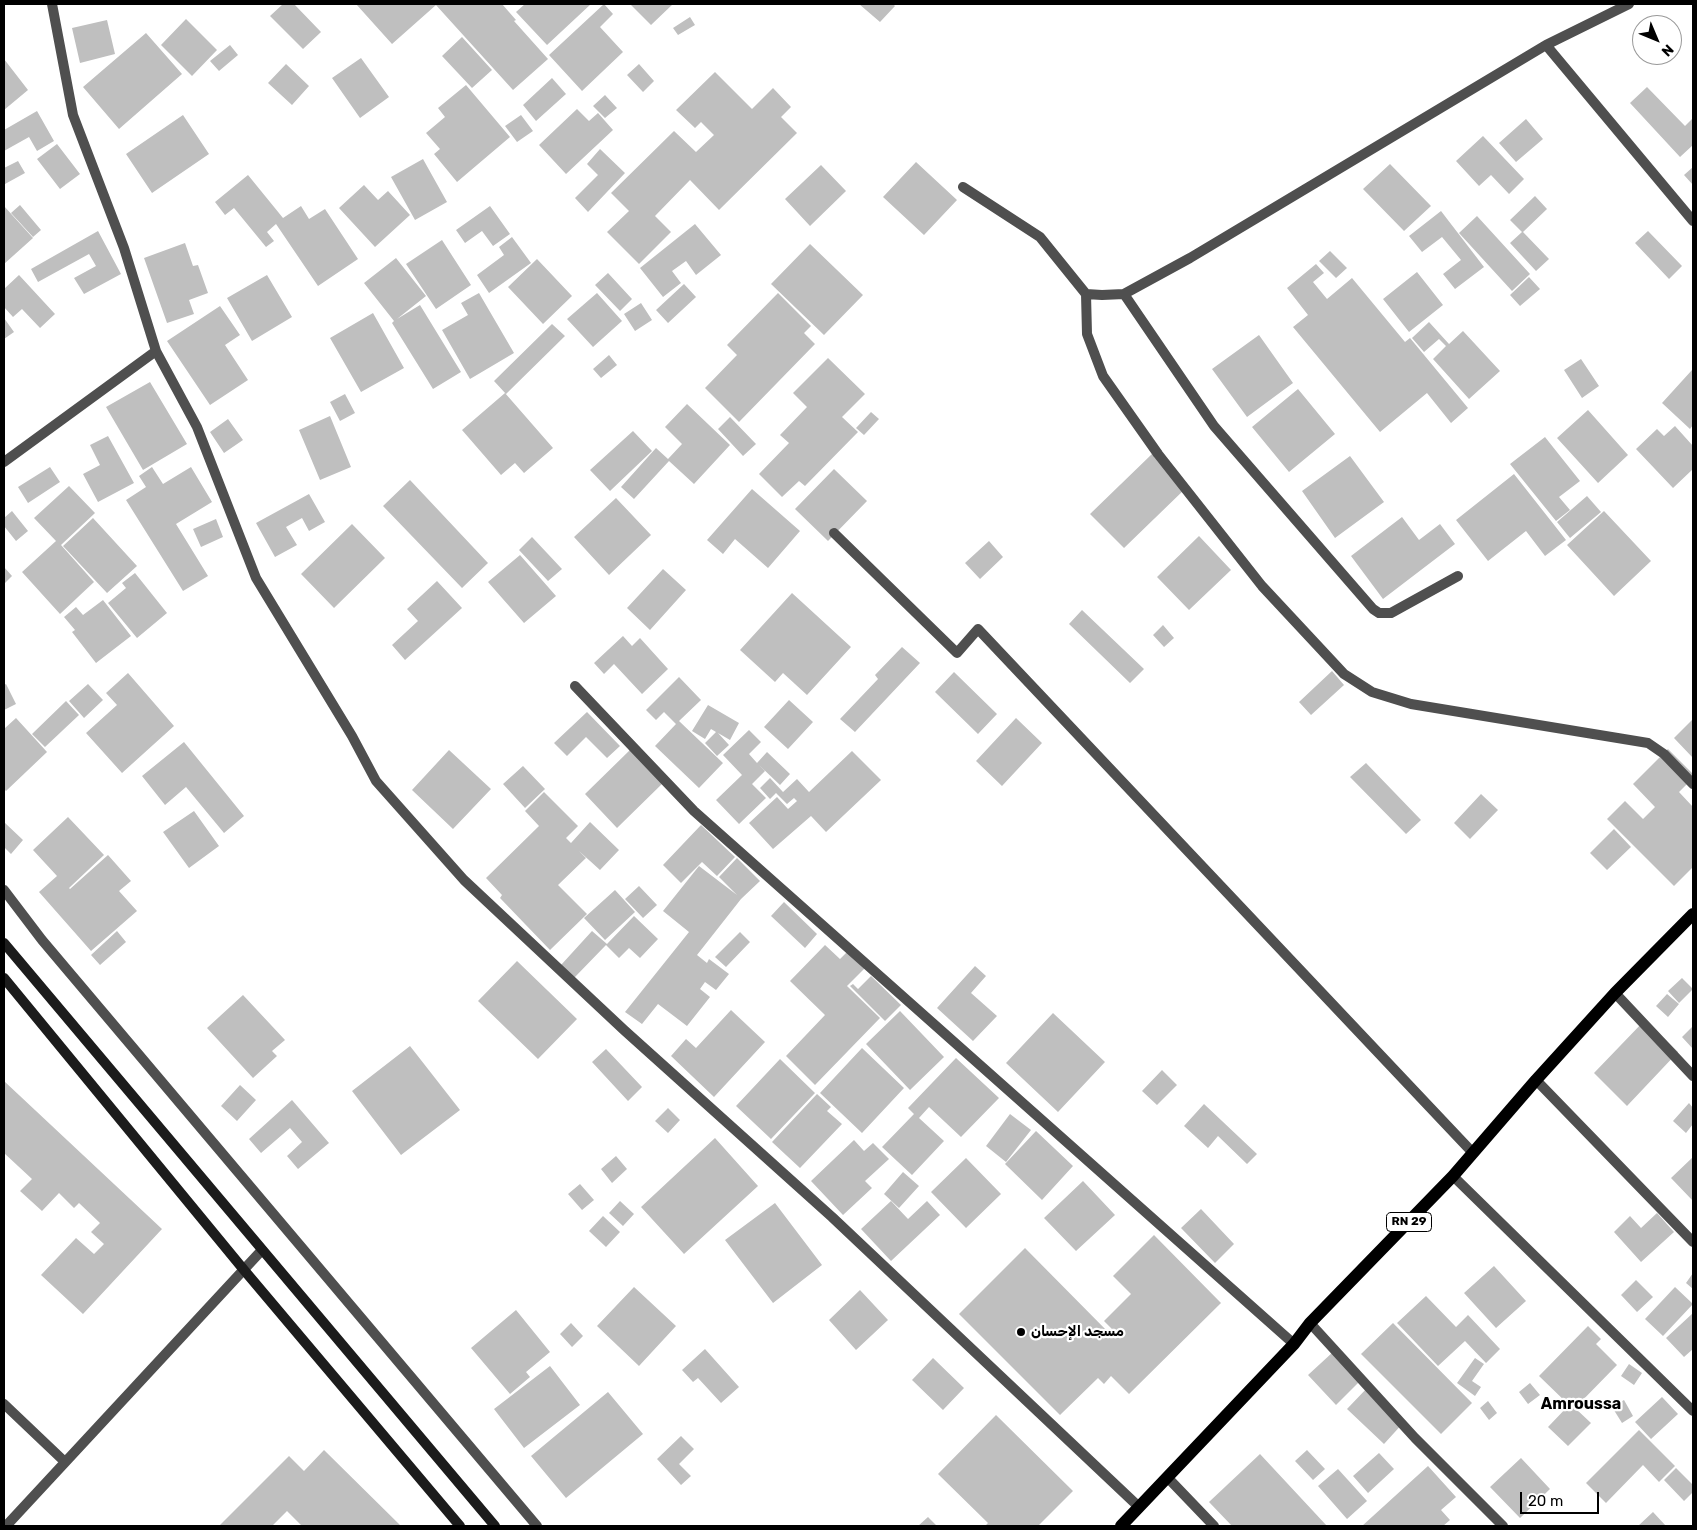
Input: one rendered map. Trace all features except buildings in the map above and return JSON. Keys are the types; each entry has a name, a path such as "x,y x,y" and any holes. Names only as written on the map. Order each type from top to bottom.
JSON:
{"main road":[{"name":"RN 29","path":"1121,1526 1294,1344 1310,1323 1453,1176 1614,993 1693,914"}],"street":[{"path":"52,4 73,115 124,248 156,351 197,427 256,578 352,736 376,781 464,880 624,1030 832,1216 1139,1507"},
{"path":"1086,294 1124,294 1190,258 1546,45 1629,4"},
{"path":"1546,45 1693,221"},
{"path":"964,187 1040,237 1086,294 1087,334 1104,376 1158,454 1262,586 1344,674 1372,692 1411,704 1648,742 1664,754 1693,784"},
{"path":"1124,294 1214,426 1373,609 1379,612 1391,613 1458,576"},
{"path":"4,462 156,351"},
{"path":"834,533 957,654 978,629 1473,1153"},
{"path":"575,686 694,811 1294,1344"},
{"path":"4,890 42,940 537,1526"},
{"path":"4,943 495,1526"},
{"path":"4,978 244,1270 460,1526"},
{"path":"1614,993 1693,1076"},
{"path":"1536,1080 1693,1242"},
{"path":"1453,1176 1693,1411"},
{"path":"6,1526 262,1250"},
{"path":"1310,1323 1415,1438 1503,1526"},
{"path":"4,1404 65,1462"},
{"path":"1168,1478 1214,1526"}],"place":[{"name":"مسجد الإحسان","path":"1021,1332"}],"district":[{"name":"Amroussa","path":"1581,1404"}]}
